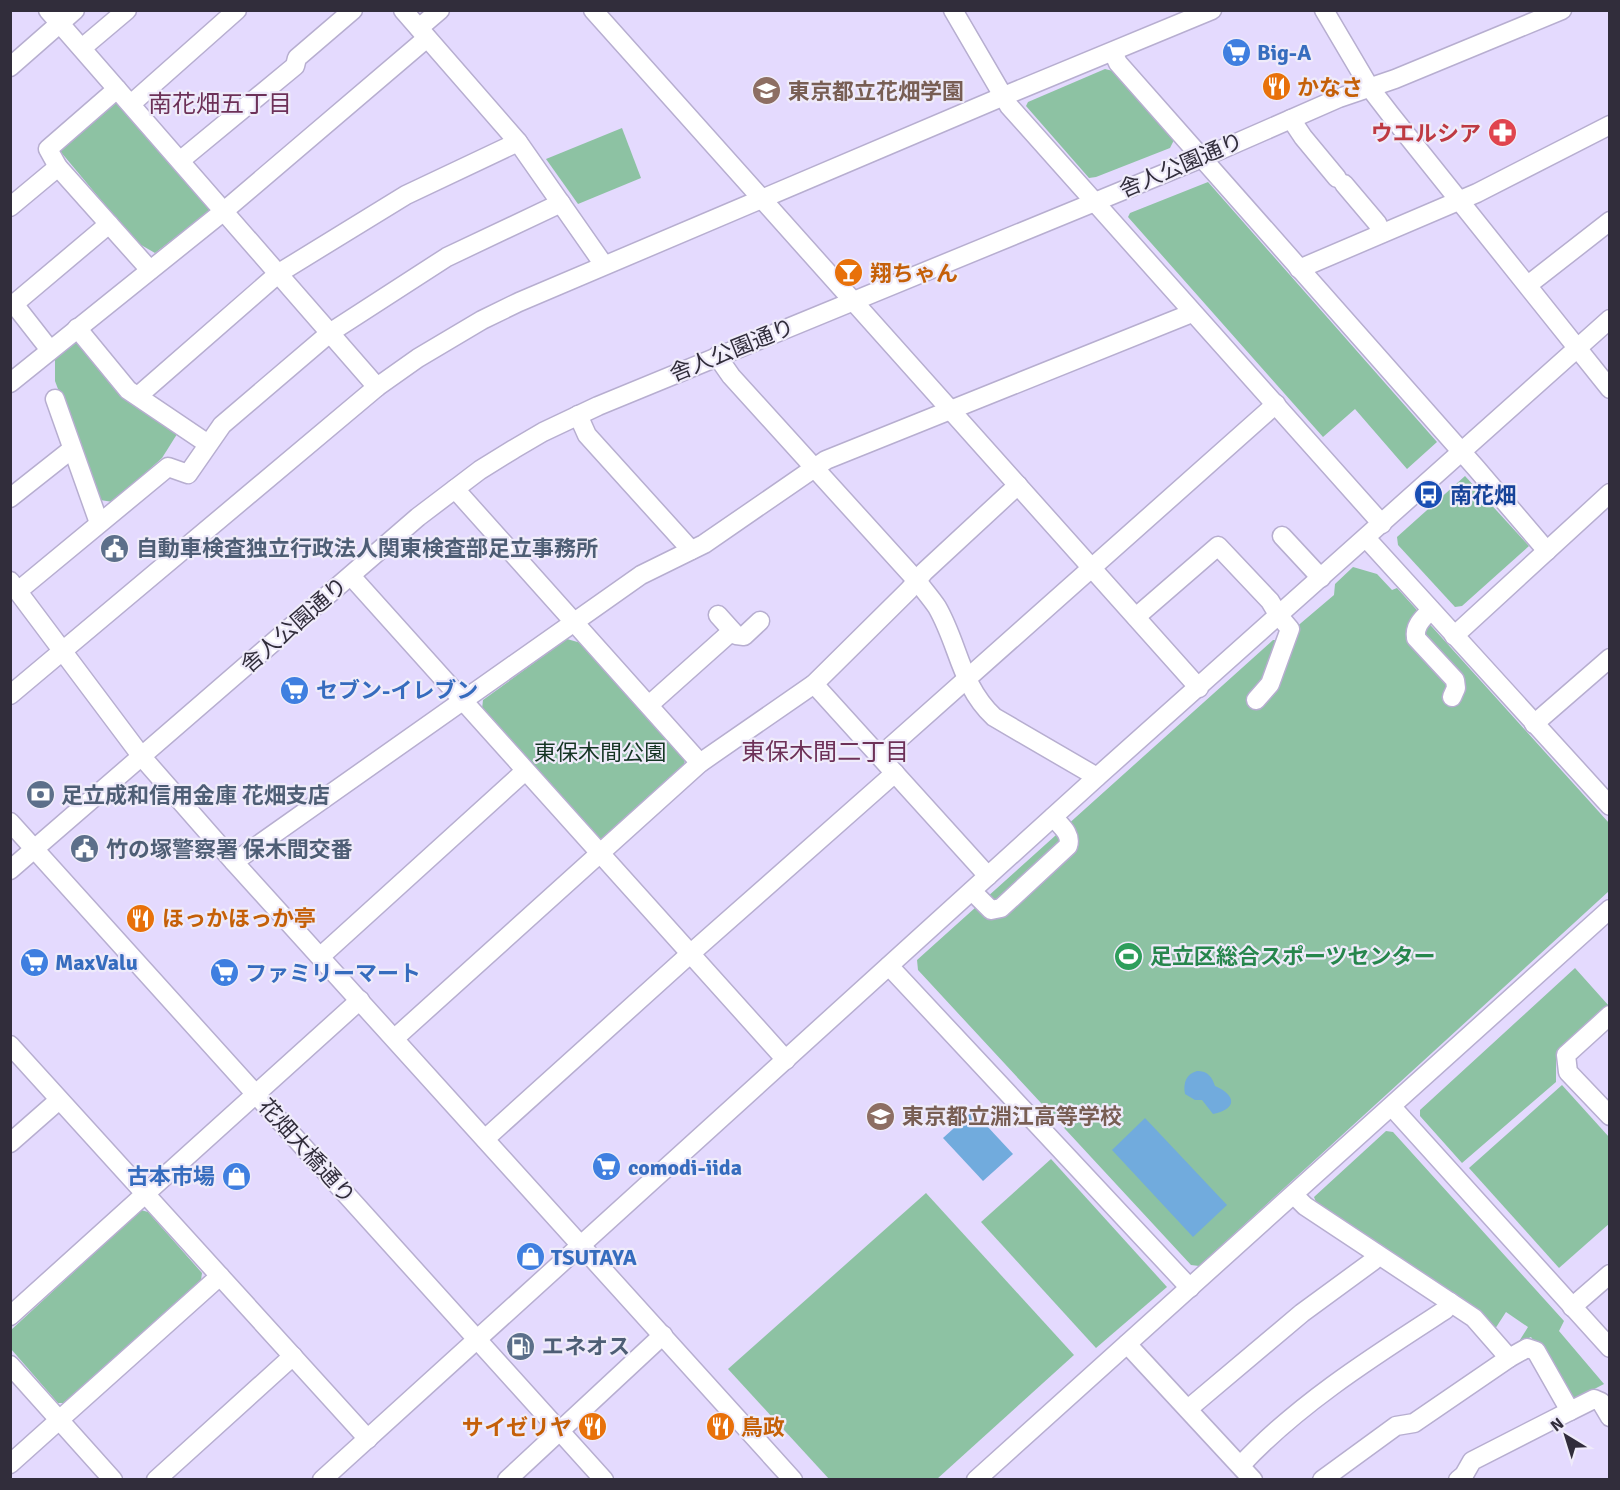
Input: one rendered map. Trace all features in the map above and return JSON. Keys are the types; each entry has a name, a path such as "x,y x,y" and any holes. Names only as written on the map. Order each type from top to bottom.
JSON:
{"street":[{"path":"10,67 54,17 75,10"},
{"path":"82,48 127,10"},
{"path":"131,104 237,10"},
{"path":"181,160 295,66 297,58 353,10"},
{"path":"403,10 518,142 604,265"},
{"path":"10,383 224,211 423,33 440,10"},
{"path":"593,10 1199,688"},
{"path":"953,10 1009,106 1382,524"},
{"path":"10,695 377,387 418,358 483,320 761,198 1212,10"},
{"path":"1324,10 1370,88 1610,389"},
{"name":"舎人公園通り","path":"10,870 418,517 480,470 514,449 578,415 717,356 1202,158 1339,98 1370,88 1562,10"},
{"path":"54,17 377,387"},
{"path":"1113,51 1118,63 1461,451 1546,551"},
{"path":"117,89 48,149 58,167 150,270"},
{"path":"1292,119 1303,137 1377,223 1382,233"},
{"path":"1299,269 1477,193 1610,125"},
{"path":"138,396 279,273 406,195 518,142"},
{"path":"10,207 58,167"},
{"path":"561,203 447,257 331,332 222,424 188,474 168,467 99,524 14,586 142,757 793,1479"},
{"path":"1528,285 1610,220"},
{"path":"50,350 12,304 109,224"},
{"path":"234,861 641,576 704,544 826,460 1192,313"},
{"path":"322,1479 1097,777 1610,319"},
{"path":"77,328 128,390 208,444"},
{"path":"717,356 731,376 917,581 936,606 966,679 982,706 994,717 1097,777"},
{"path":"55,399 99,524"},
{"path":"880,756 1276,404"},
{"path":"578,415 587,435 691,550"},
{"path":"10,498 72,449"},
{"path":"395,1038 700,763 814,684 924,572 1018,485"},
{"path":"455,489 700,763"},
{"path":"1454,636 1610,493"},
{"path":"1282,536 1321,578"},
{"path":"1366,538 1610,806"},
{"path":"1136,617 1218,546 1270,601 1290,629 1270,684 1256,699"},
{"path":"351,576 786,1060"},
{"path":"1431,610 1415,630 1416,638 1455,680 1456,688 1452,697"},
{"path":"718,615 736,635 744,636 760,621"},
{"path":"649,705 732,631"},
{"path":"1534,724 1610,658"},
{"path":"814,684 988,876"},
{"path":"321,956 525,771"},
{"path":"485,1139 895,772"},
{"path":"972,891 991,909 1001,908 1068,846 1070,840 1068,834 1053,817"},
{"name":"花畑大橋通り","path":"10,822 604,1479"},
{"path":"976,1479 1610,909"},
{"path":"890,966 1190,1288"},
{"path":"10,1316 360,1000"},
{"path":"1610,1015 1566,1055 1568,1072 1610,1116"},
{"path":"10,1045 368,1439"},
{"path":"10,1143 59,1100"},
{"path":"1392,1107 1610,1348"},
{"path":"1294,1195 1305,1206 1474,1318 1509,1358"},
{"path":"1188,1409 1302,1313 1373,1261 1377,1254"},
{"path":"1572,1307 1610,1274"},
{"path":"10,1464 220,1276"},
{"path":"1241,1465 1258,1447 1348,1374 1445,1310 1450,1302"},
{"path":"507,1479 663,1335"},
{"path":"1127,1344 1253,1479"},
{"path":"1322,1479 1396,1426 1414,1423 1527,1348 1536,1352 1570,1412"},
{"path":"156,1479 293,1356"},
{"path":"10,1365 113,1479"},
{"path":"1458,1479 1464,1475 1472,1461 1593,1399 1601,1402 1610,1417"}],"green space":[{"path":"1105,69 1113,71 1174,140 1170,148 1089,178 1026,106 1028,102"},
{"path":"112,101 119,102 208,204 210,211 155,253 136,242 60,151 60,145"},
{"path":"622,128 641,178 578,204 546,159"},
{"path":"1208,182 1437,442 1407,469 1355,409 1323,437 1128,217 1130,213"},
{"path":"77,341 179,431 162,458 113,502 100,500 55,381 55,359"},
{"path":"1465,476 1529,546 1462,606 1455,607 1398,545 1397,537"},
{"path":"1353,567 1377,574 1392,590 1397,588 1609,823 1609,891 1199,1266 1191,1265 918,970 917,960 1273,640 1281,640 1334,595 1335,584"},
{"name":"東保木間公園","path":"567,639 581,643 685,758 684,768 604,839 596,838 482,709 483,700"},
{"path":"1575,968 1609,1006 1556,1054 1556,1082 1462,1163 1420,1116 1420,1110"},
{"path":"1562,1085 1609,1137 1610,1223 1559,1268 1469,1168"},
{"path":"1386,1131 1393,1132 1564,1321 1559,1331 1604,1384 1575,1399 1570,1397 1531,1337 1518,1343 1528,1327 1506,1312 1495,1329 1320,1212 1314,1197"},
{"path":"1051,1159 1167,1287 1096,1348 981,1222"},
{"path":"926,1193 1074,1355 937,1479 829,1479 728,1369"},
{"path":"141,1210 148,1212 202,1273 201,1280 64,1403 58,1403 11,1349 11,1330"}],"water":[{"path":"1197,1071 1207,1073 1215,1086 1227,1093 1231,1102 1227,1109 1213,1114 1202,1100 1195,1100 1185,1094 1186,1080 1190,1074"},
{"path":"973,1111 1013,1154 983,1181 943,1138"},
{"path":"1145,1118 1227,1205 1193,1237 1112,1150"}],"place":[{"name":"Big-A","path":"1236,52"},
{"name":"かなさ","path":"1276,87"},
{"name":"東京都立花畑学園","path":"767,91"},
{"name":"ウエルシア","path":"1502,133"},
{"name":"翔ちゃん","path":"849,273"},
{"name":"南花畑","path":"1429,495"},
{"name":"自動車検査独立行政法人関東検査部足立事務所","path":"115,548"},
{"name":"セブン-イレブン","path":"295,690"},
{"name":"足立成和信用金庫 花畑支店","path":"40,795"},
{"name":"竹の塚警察署 保木間交番","path":"85,849"},
{"name":"ほっかほっか亭","path":"141,918"},
{"name":"足立区総合スポーツセンター","path":"1129,956"},
{"name":"MaxValu","path":"34,962"},
{"name":"ファミリーマート","path":"224,973"},
{"name":"東京都立淵江高等学校","path":"881,1116"},
{"name":"comodi-iida","path":"607,1167"},
{"name":"古本市場","path":"236,1176"},
{"name":"TSUTAYA","path":"530,1257"},
{"name":"エネオス","path":"521,1346"},
{"name":"サイゼリヤ","path":"593,1427"},
{"name":"鳥政","path":"720,1427"}],"district":[{"name":"南花畑五丁目","path":"220,104"},
{"name":"東保木間二丁目","path":"825,752"}]}
